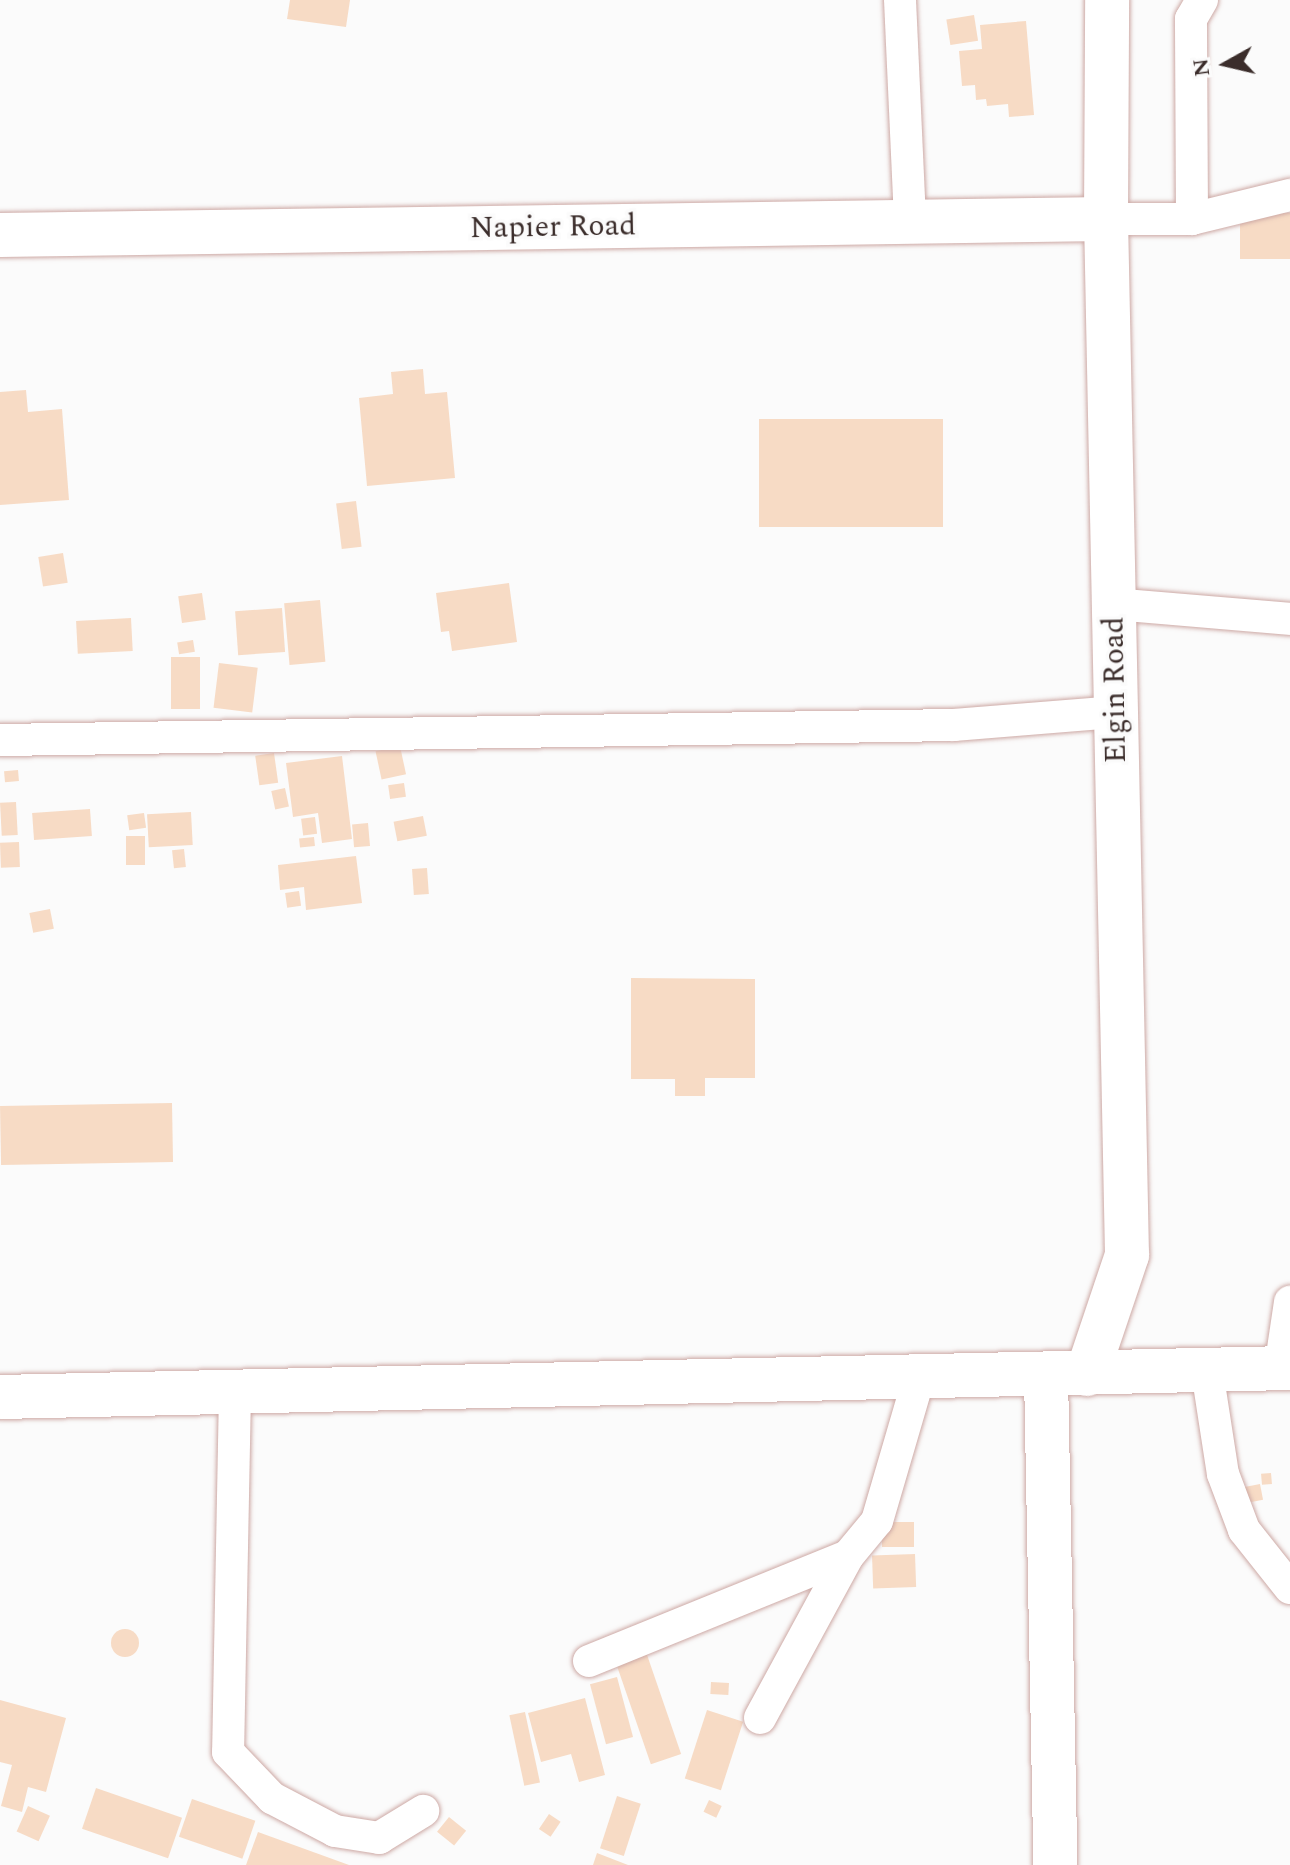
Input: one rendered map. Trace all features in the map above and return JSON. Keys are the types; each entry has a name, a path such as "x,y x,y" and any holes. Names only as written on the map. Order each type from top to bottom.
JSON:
{"street":[{"path":"900,0 910,221"},
{"name":"Elgin Road","path":"1055,1865 1067,1374 1127,1255 1106,219 1107,0"},
{"path":"1192,219 1191,19 1202,0"},
{"path":"1106,219 1192,219 1290,195"},
{"name":"Napier Road","path":"0,235 1106,219"},
{"path":"1113,604 1290,619"},
{"path":"0,740 954,725 1116,712"},
{"path":"0,1397 1285,1368 1290,1302"},
{"path":"1207,1371 1223,1474 1244,1530 1290,1588"},
{"path":"760,1718 848,1556 877,1521 919,1377"},
{"path":"235,1392 228,1752 272,1798 335,1831 379,1838 423,1811"},
{"path":"589,1661 848,1556"}],"building":[{"path":"290,0 350,0 346,27 287,19"},
{"path":"974,15 978,41 950,45 946,19"},
{"path":"1026,21 1034,115 1009,117 1008,104 987,106 986,99 976,100 975,85 962,86 959,51 982,49 980,25"},
{"path":"1240,213 1290,213 1290,259 1240,259"},
{"path":"423,369 425,394 447,392 455,478 367,486 359,398 393,394 391,372"},
{"path":"26,390 28,412 62,409 69,500 0,505 0,392"},
{"path":"759,419 943,419 943,527 759,527"},
{"path":"356,501 362,547 342,549 336,503"},
{"path":"63,553 68,583 43,587 38,557"},
{"path":"509,583 517,642 452,651 449,631 441,632 436,593"},
{"path":"202,593 206,620 182,623 178,596"},
{"path":"320,600 325,662 290,665 284,603"},
{"path":"282,608 285,652 238,655 235,611"},
{"path":"131,618 133,651 78,654 76,621"},
{"path":"193,640 195,652 179,654 177,643"},
{"path":"171,657 200,657 200,709 171,709"},
{"path":"219,663 258,668 252,712 214,708"},
{"path":"400,746 406,774 382,780 376,751"},
{"path":"274,753 278,783 259,785 255,756"},
{"path":"342,756 352,839 322,843 318,813 293,817 286,763"},
{"path":"18,770 19,781 5,782 4,771"},
{"path":"404,783 406,797 390,799 388,785"},
{"path":"285,788 289,807 275,809 271,791"},
{"path":"16,802 18,835 2,836 0,803"},
{"path":"90,809 92,836 34,840 32,813"},
{"path":"191,812 193,845 149,847 147,814"},
{"path":"144,813 146,828 129,830 127,815"},
{"path":"423,816 427,836 397,841 394,822"},
{"path":"315,817 317,834 303,836 301,819"},
{"path":"368,823 370,846 354,847 352,824"},
{"path":"126,836 145,836 145,865 126,865"},
{"path":"314,837 315,846 300,848 299,839"},
{"path":"19,842 20,867 1,868 0,843"},
{"path":"184,849 186,867 174,868 172,850"},
{"path":"356,856 362,903 306,910 304,887 280,890 278,865"},
{"path":"427,868 429,894 414,895 412,869"},
{"path":"299,891 301,906 287,908 285,893"},
{"path":"50,909 54,929 33,933 29,913"},
{"path":"631,978 755,979 755,1078 705,1078 705,1096 675,1096 675,1079 631,1079"},
{"path":"172,1103 173,1162 1,1165 0,1106"},
{"path":"1271,1473 1272,1484 1262,1485 1261,1474"},
{"path":"1260,1484 1263,1500 1245,1503 1242,1487"},
{"path":"882,1522 914,1522 914,1547 882,1547"},
{"path":"915,1554 916,1587 873,1588 872,1556"},
{"path":"125,1629 135,1633 139,1643 135,1653 125,1657 115,1653 111,1643 115,1633"},
{"path":"645,1649 681,1754 651,1764 615,1659"},
{"path":"617,1677 633,1737 606,1744 590,1684"},
{"path":"711,1682 729,1683 728,1695 710,1694"},
{"path":"585,1698 605,1775 579,1782 571,1754 541,1762 528,1713"},
{"path":"0,1700 66,1718 46,1792 28,1787 22,1812 1,1806 12,1765 0,1762"},
{"path":"707,1710 743,1722 721,1790 685,1778"},
{"path":"525,1712 540,1782 524,1786 509,1715"},
{"path":"96,1788 182,1818 168,1858 82,1829"},
{"path":"617,1796 641,1804 624,1856 600,1848"},
{"path":"192,1799 255,1821 242,1859 179,1837"},
{"path":"709,1800 722,1806 716,1818 704,1812"},
{"path":"28,1806 50,1816 39,1841 17,1832"},
{"path":"549,1814 561,1822 551,1837 539,1829"},
{"path":"449,1817 466,1831 454,1846 437,1832"},
{"path":"258,1832 349,1865 246,1865"},
{"path":"597,1853 628,1865 593,1865"}]}
